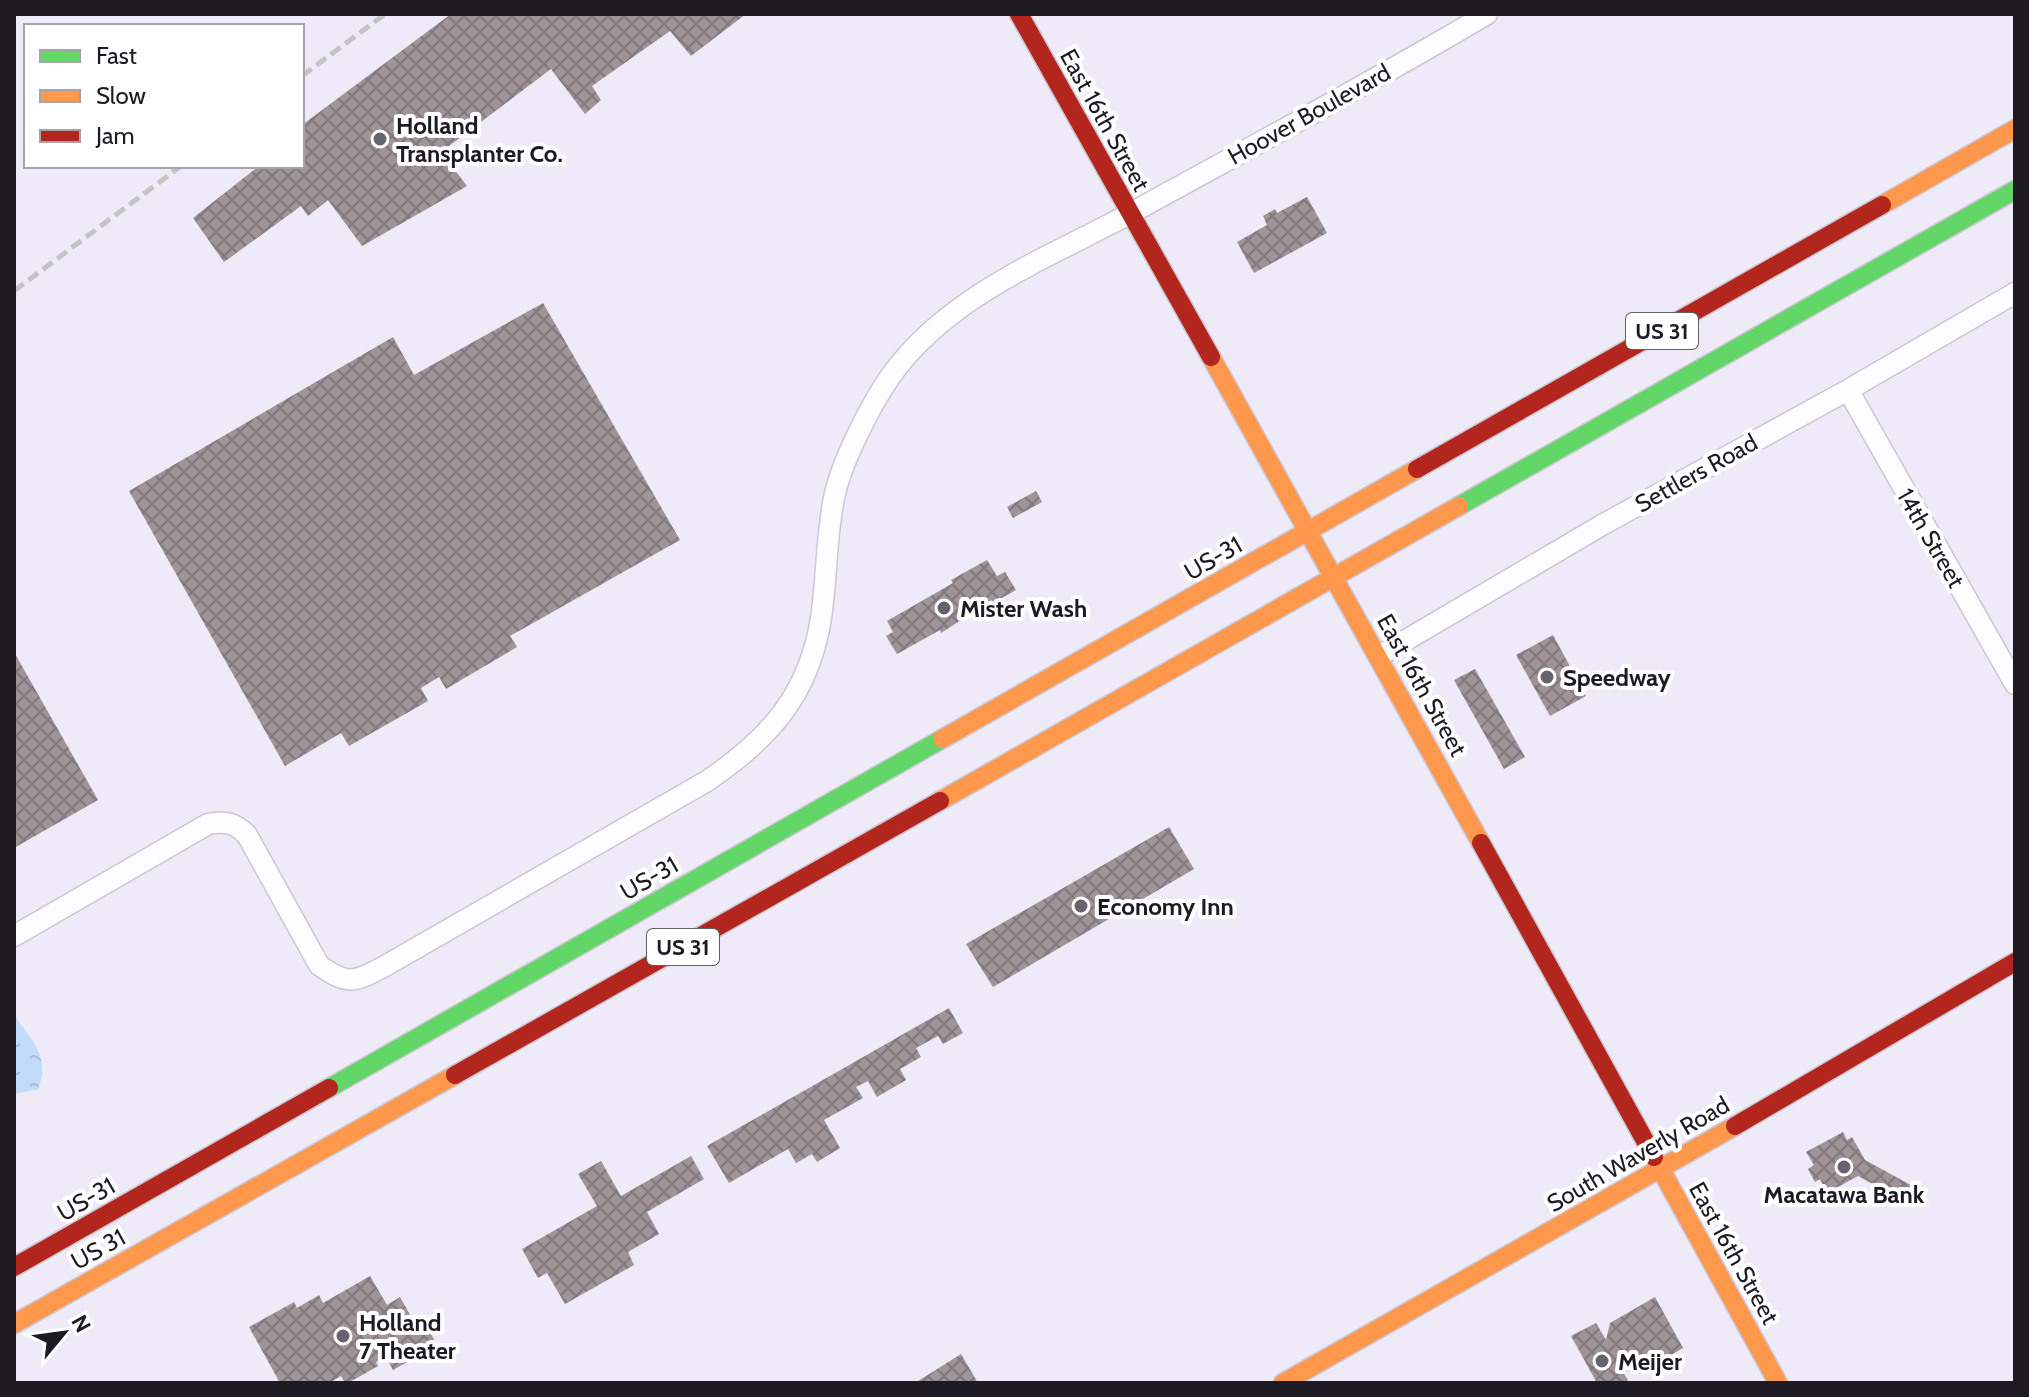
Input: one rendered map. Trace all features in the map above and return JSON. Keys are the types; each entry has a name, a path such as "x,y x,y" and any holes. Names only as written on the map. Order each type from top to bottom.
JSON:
{"main road":[{"name":"East 16th Street","path":"1019,14 1379,656 1778,1383"},
{"name":"US 31","path":"1308,531 1773,275 2015,129"},
{"name":"US 31","path":"22,1319 832,855 1333,576 1792,310 2015,190"},
{"name":"US-31","path":"14,1267 1308,531"},
{"path":"825,830 837,799"},
{"name":"South Waverly Road","path":"1283,1383 1660,1170 2015,962"},
{"path":"22,1319 74,1262 66,1238"}],"street":[{"name":"Hoover Boulevard","path":"14,936 208,824 225,821 238,825 247,835 319,965 335,976 351,981 362,978 707,781 751,750 772,728 805,675 821,618 834,496 868,415 890,377 914,348 964,304 1007,277 1130,213 1487,14"},
{"name":"Settlers Road","path":"1379,656 1602,525 1848,390 2015,293"},
{"name":"14th Street","path":"1848,390 2015,684"}],"water":[{"path":"14,1015 38,1050 42,1068 38,1089 14,1094"}],"building":[{"name":"Holland Transplanter Co.","path":"451,14 746,14 691,56 670,31 592,86 601,100 585,114 551,69 441,152 467,186 362,246 328,200 308,216 301,206 224,262 193,218 256,168 304,168 304,124"},
{"path":"1307,197 1327,233 1254,273 1237,242 1267,225 1263,216 1275,209 1277,213"},
{"path":"543,303 680,540 510,636 517,647 446,689 439,677 421,688 428,701 349,746 341,733 285,766 129,491 393,337 414,375"},
{"path":"1036,491 1042,502 1013,518 1007,507"},
{"name":"Mister Wash","path":"987,560 997,576 1005,572 1016,590 993,603 992,600 941,633 940,630 897,654 886,636 893,632 887,621"},
{"path":"1553,635 1586,696 1550,716 1516,655"},
{"path":"14,652 98,800 14,848"},
{"path":"1475,669 1525,757 1504,769 1454,680"},
{"name":"Economy Inn","path":"1169,827 1194,869 993,987 966,944"},
{"path":"949,1008 963,1033 943,1044 938,1036 916,1048 921,1057 900,1069 906,1080 877,1097 868,1081 856,1087 863,1098 824,1120 840,1148 817,1162 812,1154 796,1163 788,1149 729,1183 707,1146"},
{"name":"Macatawa Bank","path":"1843,1132 1847,1140 1852,1137 1865,1160 1918,1189 1910,1204 1858,1176 1827,1193 1820,1179 1815,1182 1808,1169 1814,1165 1806,1152"},
{"path":"691,1156 704,1179 647,1212 659,1234 628,1252 634,1265 565,1304 547,1273 538,1278 522,1249 597,1206 578,1174 601,1161 621,1196"},
{"name":"Holland 7 Theater","path":"370,1276 387,1305 400,1297 414,1322 422,1317 437,1345 393,1370 386,1357 376,1362 378,1366 348,1383 341,1376 329,1383 280,1383 249,1327 294,1302 297,1308 319,1295 323,1303"},
{"path":"1655,1297 1683,1348 1639,1374 1621,1369 1628,1380 1623,1383 1597,1383 1571,1336 1596,1323 1606,1340 1610,1323"},
{"path":"961,1354 978,1383 915,1383"}],"railway":[{"path":"304,75 385,14"},
{"path":"14,291 178,168"}],"traffic: fast":[{"path":"1459,506 2015,190"},
{"path":"329,1088 942,739"}],"traffic: slow":[{"path":"1882,205 2015,129"},
{"path":"1211,357 1481,843"},
{"path":"942,739 1417,469"},
{"path":"940,801 1459,506"},
{"path":"14,1324 455,1075"},
{"path":"1283,1383 1735,1126"},
{"path":"1654,1157 1778,1383"}],"traffic: jam":[{"path":"1019,14 1211,357"},
{"path":"1417,469 1882,205"},
{"path":"455,1075 940,801"},
{"path":"1481,843 1654,1157"},
{"path":"1735,1126 2015,962"},
{"path":"14,1267 329,1088"}],"place":[{"name":"Holland Transplanter Co.","path":"380,139"},
{"name":"Mister Wash","path":"944,608"},
{"name":"Speedway","path":"1547,677"},
{"name":"Economy Inn","path":"1081,906"},
{"name":"Macatawa Bank","path":"1844,1167"},
{"name":"Holland 7 Theater","path":"343,1336"},
{"name":"Meijer","path":"1602,1361"}]}
